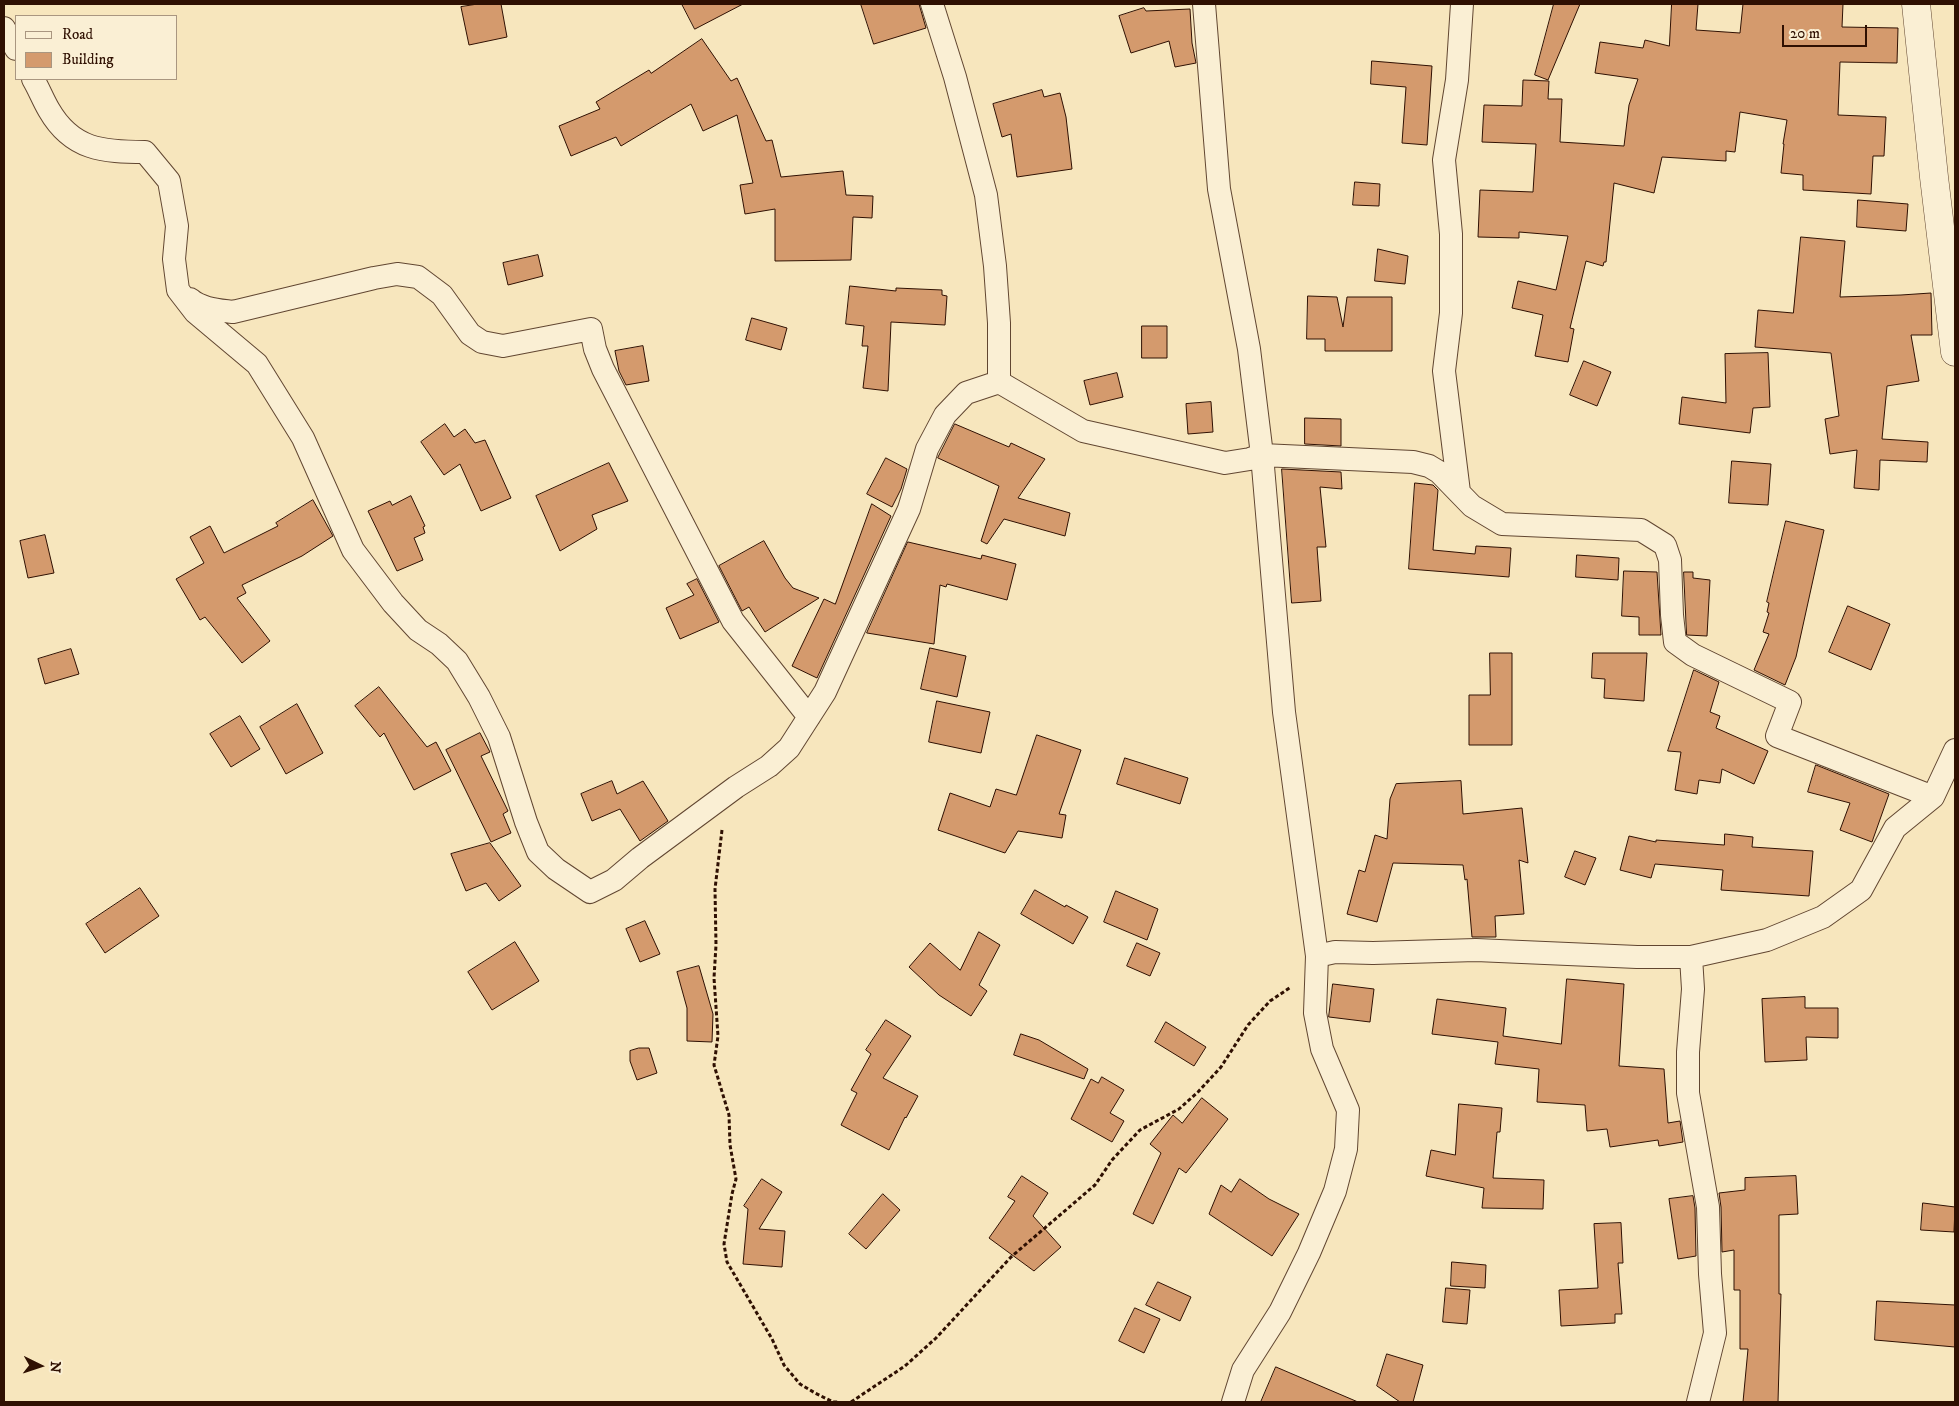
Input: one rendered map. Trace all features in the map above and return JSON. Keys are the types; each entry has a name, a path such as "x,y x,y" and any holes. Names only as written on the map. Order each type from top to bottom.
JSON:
{"street":[{"path":"932,4 955,78 986,195 995,266 999,323 999,382"},
{"path":"1204,4 1219,189 1249,349 1262,455 1284,712 1317,956 1315,1012 1322,1049 1348,1110 1346,1149 1335,1191 1309,1253 1280,1312 1243,1370 1233,1402"},
{"path":"1459,492 1444,371 1451,313 1451,234 1444,160 1457,80 1462,4"},
{"path":"1916,4 1955,352"},
{"path":"4,28 15,47"},
{"path":"34,80 50,111 68,135 96,150 145,152 170,181 177,226 174,260 178,290 195,312 257,364 303,438 353,550 399,610 418,630 439,644 457,661 479,697 499,737 526,822 538,852 544,860 590,892 614,880 640,858 736,787 780,758 789,748 825,692 909,509 927,449 945,415 966,393 999,382 1083,431 1225,463 1250,460 1262,455 1413,462 1429,466 1439,472 1472,506 1502,524 1640,530 1665,545 1670,560 1672,615 1676,642 1693,655 1790,702 1776,736 1933,797"},
{"path":"178,290 194,303 215,310 233,312 397,274 418,278 442,295 470,334 482,342 503,346 591,329 595,349 603,368 733,621 809,716"},
{"path":"1429,466 1454,455"},
{"path":"1317,956 1335,952 1373,953 1476,950 1636,957 1692,957 1768,940 1823,917 1861,890 1895,828 1933,797 1955,750"},
{"path":"1692,957 1693,989 1688,1052 1688,1093 1708,1207 1710,1274 1715,1333 1698,1402"}],"path":[{"path":"736,787 721,832 715,889 716,945 714,978 718,1036 714,1065 729,1115 730,1145 736,1179 724,1244 727,1262 772,1339 784,1366 800,1384 833,1402 839,1402"},
{"path":"851,1402 905,1366 936,1338 1011,1257 1095,1185 1112,1160 1140,1130 1179,1109 1198,1092 1221,1067 1248,1024 1270,1001 1306,973 1317,956"}],"building":[{"path":"478,4 501,4 507,37 469,45 461,7"},
{"path":"682,4 743,4 695,29"},
{"path":"861,4 919,4 926,28 874,44"},
{"path":"1554,4 1580,4 1548,80 1535,75"},
{"path":"1672,4 1698,4 1696,30 1740,33 1743,4 1843,4 1842,27 1898,28 1897,63 1840,62 1838,115 1886,117 1884,156 1873,156 1871,194 1803,190 1803,175 1781,173 1787,120 1740,112 1735,152 1726,151 1726,161 1662,157 1654,193 1614,183 1606,262 1604,262 1603,266 1586,261 1570,328 1574,329 1568,362 1535,356 1543,315 1512,308 1518,281 1556,290 1568,236 1519,232 1519,238 1478,237 1480,190 1533,192 1536,144 1482,142 1484,105 1522,106 1523,80 1549,81 1548,99 1562,99 1560,142 1624,146 1629,105 1638,79 1595,73 1600,42 1643,48 1645,40 1669,46"},
{"path":"1144,8 1146,11 1190,9 1192,43 1196,63 1175,67 1169,41 1131,53 1119,16"},
{"path":"702,39 731,81 737,78 766,141 772,140 781,177 843,171 846,195 873,196 872,218 853,217 851,260 775,261 775,209 745,214 740,185 753,183 737,115 703,131 691,104 621,146 616,137 571,156 559,126 600,109 596,102 649,70 651,73"},
{"path":"1372,61 1432,66 1427,145 1402,143 1406,87 1371,84"},
{"path":"1042,90 1044,97 1060,93 1066,117 1072,169 1017,177 1011,134 1002,137 993,104"},
{"path":"1355,182 1380,184 1379,206 1353,205"},
{"path":"1858,200 1908,204 1906,231 1857,227"},
{"path":"1801,237 1845,241 1840,297 1931,293 1932,335 1911,335 1919,381 1887,386 1882,439 1928,442 1927,462 1880,460 1879,490 1854,488 1857,450 1830,454 1825,419 1839,416 1831,353 1755,347 1758,310 1793,313"},
{"path":"1378,249 1408,256 1405,284 1375,281"},
{"path":"538,255 543,276 508,285 503,263"},
{"path":"850,286 896,291 896,288 942,290 942,295 947,296 945,325 891,322 888,391 863,388 868,346 862,346 864,326 846,324"},
{"path":"1308,296 1337,297 1343,327 1347,297 1392,297 1392,351 1325,351 1325,339 1307,339"},
{"path":"752,318 787,328 781,350 746,340"},
{"path":"1142,326 1167,326 1167,358 1142,358"},
{"path":"643,346 649,381 626,385 619,371 615,351"},
{"path":"1768,353 1770,407 1753,408 1750,433 1679,424 1682,397 1726,403 1725,354"},
{"path":"1584,361 1611,372 1597,406 1570,395"},
{"path":"1117,373 1123,397 1090,405 1084,381"},
{"path":"1211,402 1213,432 1188,434 1186,404"},
{"path":"1305,418 1341,419 1341,446 1305,444"},
{"path":"445,424 454,437 465,429 475,443 485,440 511,498 481,511 460,464 444,475 421,442"},
{"path":"955,424 1009,447 1011,443 1045,459 1018,498 1070,513 1065,536 1004,519 987,544 981,541 999,486 938,458"},
{"path":"886,458 907,469 901,489 892,507 867,494"},
{"path":"1732,461 1771,464 1768,505 1729,503"},
{"path":"609,463 628,501 592,515 597,529 560,551 536,496"},
{"path":"1282,469 1341,472 1342,489 1320,487 1326,547 1317,547 1321,601 1292,603"},
{"path":"1415,483 1433,485 1438,490 1433,550 1475,554 1476,546 1511,548 1509,577 1409,569"},
{"path":"411,496 425,526 423,527 425,533 414,538 423,560 397,571 368,511 390,501 392,505"},
{"path":"313,500 333,536 302,556 242,585 246,593 237,598 270,641 242,663 205,617 200,620 176,579 204,563 190,537 210,526 224,553 278,526 276,523"},
{"path":"872,504 891,516 817,678 792,666 824,599 835,604"},
{"path":"1786,521 1824,530 1796,657 1785,685 1754,670 1769,634 1763,632 1769,613 1767,612 1769,603 1767,602"},
{"path":"45,535 54,573 28,578 20,541"},
{"path":"764,541 785,578 793,588 819,598 765,632 749,607 742,611 719,566"},
{"path":"908,542 981,559 982,555 1016,564 1007,600 947,584 946,587 940,585 934,644 867,633"},
{"path":"1577,555 1619,558 1618,580 1576,577"},
{"path":"1624,571 1657,572 1661,635 1639,635 1639,617 1622,616"},
{"path":"1684,572 1693,572 1693,578 1710,580 1707,636 1687,635"},
{"path":"697,579 719,622 680,639 666,608 694,595 687,584"},
{"path":"1848,606 1890,624 1871,670 1829,652"},
{"path":"930,648 966,656 957,697 921,689"},
{"path":"71,649 79,674 45,684 38,659"},
{"path":"1490,653 1512,653 1512,745 1469,745 1469,695 1490,695"},
{"path":"1593,653 1647,653 1644,701 1604,698 1605,679 1592,678"},
{"path":"1694,670 1719,682 1710,712 1720,716 1716,728 1768,751 1754,784 1722,769 1720,783 1699,780 1697,794 1675,790 1681,752 1668,751"},
{"path":"379,687 427,747 436,742 451,771 414,790 384,733 380,737 355,706"},
{"path":"937,701 990,712 981,753 929,742"},
{"path":"297,704 323,753 286,774 260,727"},
{"path":"240,716 260,749 231,767 210,734"},
{"path":"480,733 490,752 481,756 508,811 503,814 511,833 491,842 446,750"},
{"path":"1037,735 1081,750 1059,814 1066,815 1062,838 1018,831 1005,853 938,830 950,793 990,807 996,789 1016,795"},
{"path":"1125,758 1188,778 1180,804 1117,784"},
{"path":"1816,765 1889,794 1872,842 1840,830 1850,803 1808,792"},
{"path":"612,781 617,794 643,781 668,821 640,841 620,809 592,821 581,794"},
{"path":"1461,781 1463,814 1522,808 1528,863 1519,860 1524,914 1495,916 1496,937 1472,937 1467,879 1465,880 1463,865 1393,863 1377,922 1347,914 1359,870 1365,872 1375,835 1387,839 1390,799 1396,784"},
{"path":"1725,834 1753,837 1752,847 1813,851 1809,896 1721,890 1723,870 1655,864 1651,878 1620,870 1629,836 1656,842 1656,840 1724,845"},
{"path":"490,843 521,886 499,901 486,883 466,891 451,854"},
{"path":"1575,851 1596,858 1585,885 1565,877"},
{"path":"140,888 159,916 105,953 86,924"},
{"path":"1035,890 1065,907 1066,905 1088,917 1073,944 1021,914"},
{"path":"1116,891 1158,909 1147,940 1104,922"},
{"path":"645,921 660,954 640,962 626,929"},
{"path":"979,932 1000,945 979,985 987,991 971,1016 939,995 909,967 930,943 960,970"},
{"path":"515,942 539,981 492,1010 468,972"},
{"path":"1137,943 1160,953 1150,976 1127,966"},
{"path":"699,966 713,1014 712,1042 687,1041 687,1008 677,972"},
{"path":"1567,979 1624,984 1619,1066 1664,1069 1668,1123 1680,1121 1683,1142 1659,1146 1658,1140 1610,1147 1607,1129 1587,1131 1585,1105 1537,1102 1539,1069 1495,1064 1498,1042 1432,1034 1437,999 1506,1008 1503,1036 1561,1044"},
{"path":"1333,984 1374,989 1370,1022 1329,1017"},
{"path":"1805,997 1805,1008 1838,1008 1838,1038 1806,1037 1807,1060 1765,1062 1762,999"},
{"path":"886,1020 911,1036 883,1078 918,1096 905,1117 889,1150 841,1125 857,1093 851,1090 871,1054 866,1050"},
{"path":"1166,1022 1206,1047 1194,1066 1155,1042"},
{"path":"1021,1034 1039,1040 1088,1069 1084,1079 1014,1055"},
{"path":"639,1048 649,1048 657,1073 637,1080 630,1061 630,1051"},
{"path":"1102,1077 1124,1090 1110,1113 1124,1121 1112,1142 1071,1119 1091,1079 1098,1083"},
{"path":"1202,1098 1228,1119 1186,1173 1179,1168 1153,1224 1133,1214 1161,1153 1150,1144 1173,1115 1182,1123"},
{"path":"1459,1104 1502,1108 1500,1132 1497,1132 1493,1178 1544,1180 1543,1209 1482,1208 1484,1188 1426,1176 1431,1150 1455,1155"},
{"path":"1022,1176 1048,1193 1033,1216 1061,1247 1034,1271 989,1238 1015,1201 1008,1197"},
{"path":"1796,1176 1798,1214 1779,1215 1779,1294 1781,1294 1778,1402 1743,1402 1748,1349 1740,1349 1740,1290 1734,1290 1734,1250 1722,1252 1719,1193 1745,1190 1745,1178"},
{"path":"762,1179 782,1192 759,1229 785,1231 782,1267 743,1264 748,1209 744,1206"},
{"path":"1240,1179 1269,1199 1299,1214 1272,1256 1209,1214 1221,1185 1231,1192"},
{"path":"883,1194 900,1210 866,1249 849,1234"},
{"path":"1693,1196 1696,1256 1678,1259 1669,1199"},
{"path":"1923,1203 1955,1207 1954,1232 1921,1230"},
{"path":"1621,1223 1623,1263 1618,1263 1622,1314 1615,1314 1615,1323 1561,1326 1559,1290 1598,1288 1594,1224"},
{"path":"1452,1262 1486,1265 1485,1288 1451,1286"},
{"path":"1158,1282 1191,1297 1180,1321 1146,1305"},
{"path":"1446,1288 1470,1290 1467,1324 1443,1322"},
{"path":"1877,1301 1955,1305 1955,1347 1875,1340"},
{"path":"1135,1308 1160,1319 1144,1353 1119,1341"},
{"path":"1387,1354 1423,1365 1413,1402 1400,1402 1377,1386"},
{"path":"1276,1367 1358,1402 1261,1402"}]}
